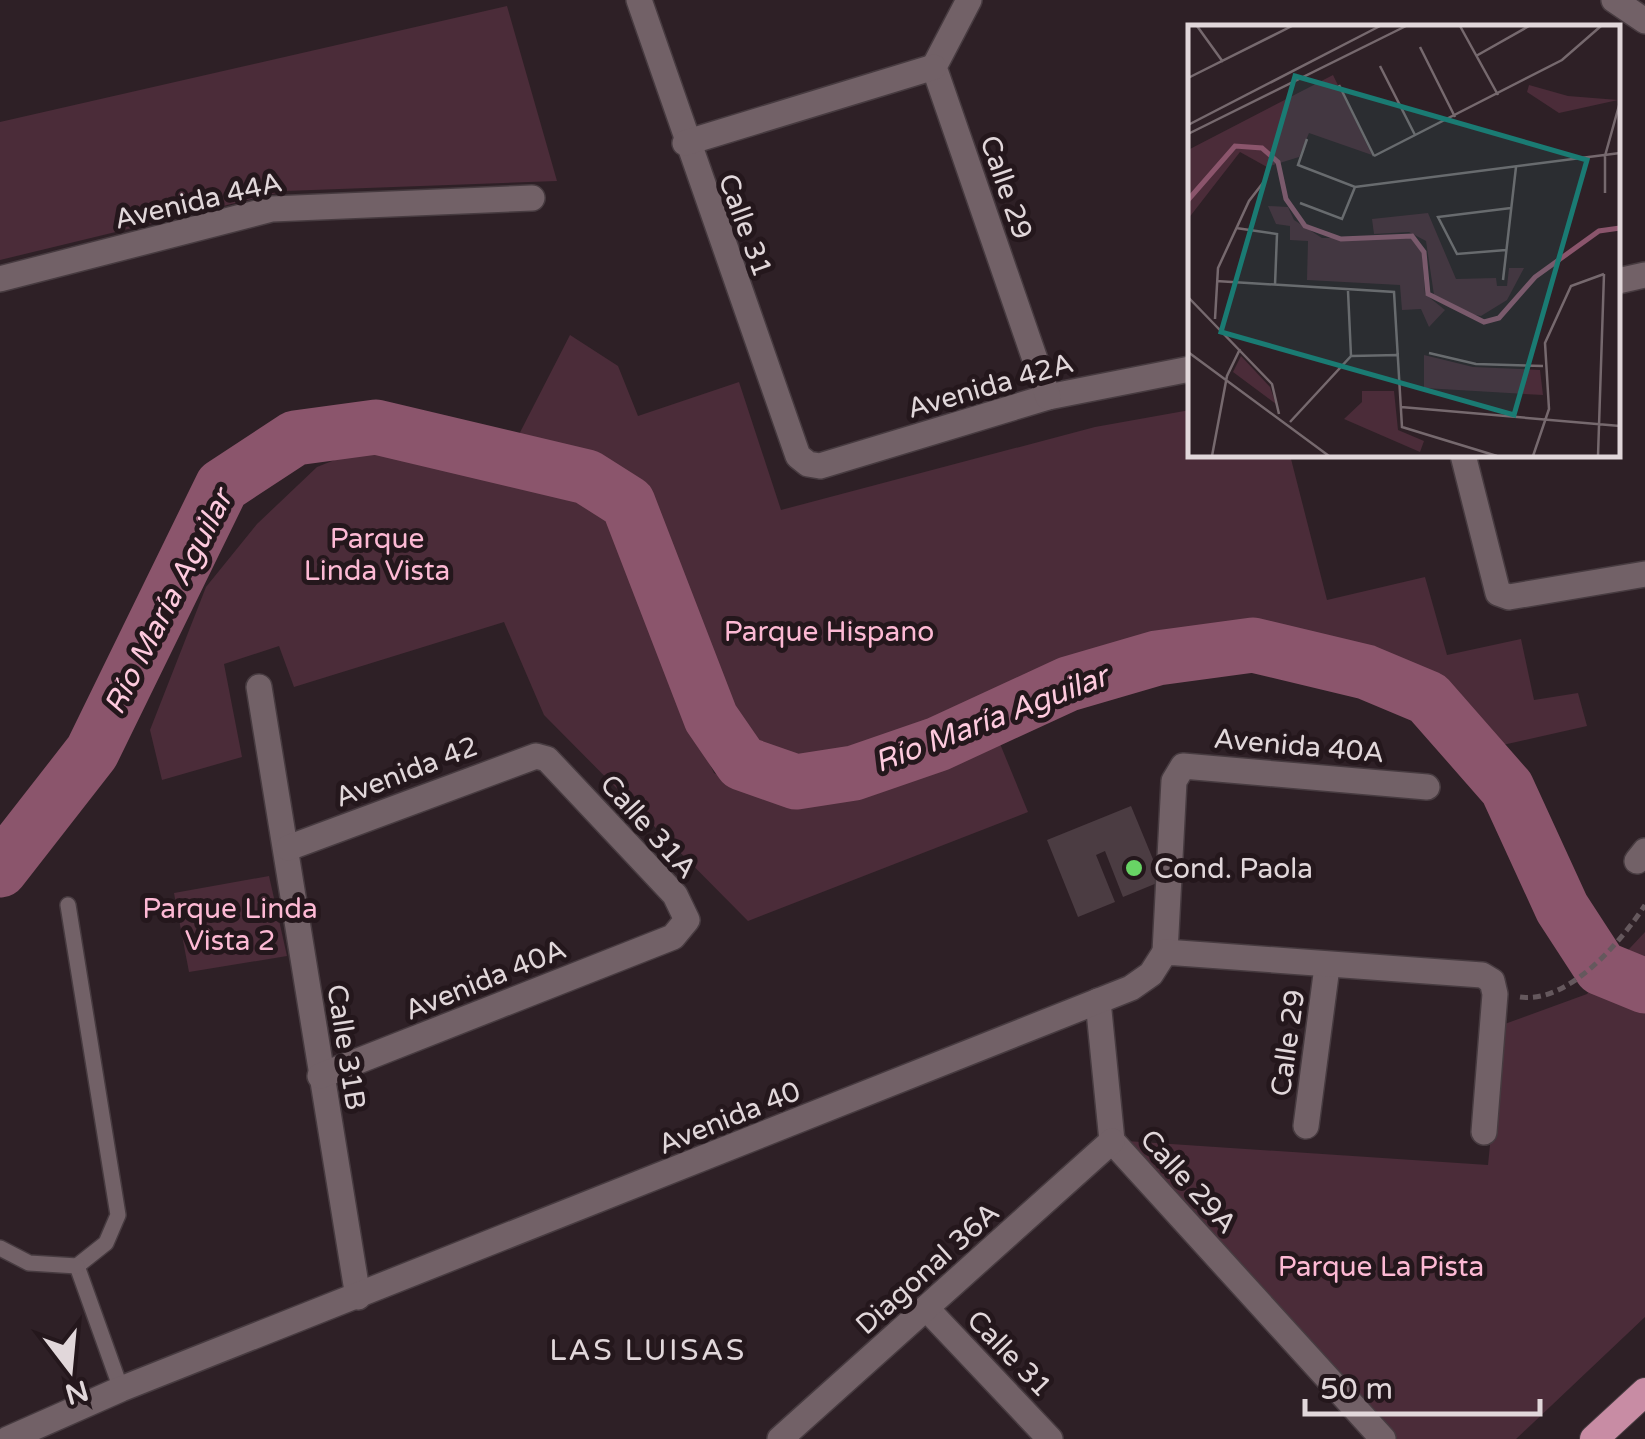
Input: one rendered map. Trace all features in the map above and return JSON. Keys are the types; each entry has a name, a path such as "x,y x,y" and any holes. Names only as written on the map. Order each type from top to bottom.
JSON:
{"highway":[{"path":"1594,1439 1645,1392"}],"street":[{"name":"Calle 31","path":"639,0 685,143 798,456 808,464"},
{"path":"685,143 934,68 968,0"},
{"path":"1614,0 1645,22"},
{"name":"Calle 29","path":"934,68 1048,397"},
{"name":"Avenida 44A","path":"0,278 272,209 532,198"},
{"path":"1620,281 1645,276"},
{"name":"Avenida 42A","path":"808,464 820,466 1048,397 1188,369"},
{"path":"1465,458 1493,584 1509,597 1645,574"},
{"name":"Calle 31B","path":"258,687 288,848 320,1076 358,1296"},
{"name":"Avenida 42","path":"288,848 523,758 547,759"},
{"name":"Calle 31A","path":"547,759 675,894 687,920 673,937"},
{"name":"Avenida 40A","path":"1164,952 1174,780 1183,766 1428,787"},
{"name":"Avenida 40A","path":"320,1076 673,937"},
{"path":"1164,952 1489,985 1484,1132"},
{"name":"Avenida 40","path":"8,1439 121,1389 1098,1002 1151,974 1164,952"},
{"name":"Calle 29","path":"1306,1126 1328,967"},
{"path":"1098,1002 1112,1140"},
{"name":"Diagonal 36A","path":"780,1439 1112,1140"},
{"name":"Calle 29A","path":"1112,1140 1382,1439"},
{"name":"Calle 31","path":"927,1309 1050,1439"}],"lane":[{"path":"0,1248 29,1263 77,1266 106,1243 118,1214 68,905"},
{"path":"77,1266 121,1389"}],"path":[{"path":"1489,985 1534,999 1567,986 1645,906"}],"green space":[{"path":"507,6 557,181 285,191 0,260 0,122"},
{"name":"Parque Hispano","path":"570,335 618,366 638,416 739,382 781,510 1095,427 1188,410 1188,458 1291,458 1327,600 1425,577 1447,655 1521,639 1534,700 1578,693 1587,726 1485,749 1431,691 1371,664 1258,635 1167,644 1066,674 865,758 799,772 744,750 719,710 641,500 596,470 512,448"},
{"name":"Parque Linda Vista","path":"365,448 516,476 594,509 607,523 631,568 682,707 714,773 772,798 827,798 887,782 996,734 1028,812 748,921 544,715 504,622 294,687 279,646 224,664 242,757 162,780 150,730 206,587 257,524 317,467"},
{"name":"Parque Linda Vista 2","path":"269,876 287,956 189,972 174,893"},
{"name":"Parque La Pista","path":"1645,932 1645,1317 1516,1439 1392,1439 1126,1141 1488,1165 1502,1025 1587,994"}],"building":[{"name":"Cond. Paola","path":"1131,806 1162,881 1123,897 1105,851 1096,855 1115,902 1078,917 1047,840"}],"waterway":[{"name":"Río María Aguilar","path":"0,870 92,752 222,486 295,438 376,427 587,477 628,503 711,718 742,763 796,782 854,773 938,744 1068,684 1157,658 1253,645 1366,672 1428,698 1507,788 1562,908 1601,968 1645,986"}],"place":[{"name":"Cond. Paola","path":"1134,868"}],"district":[{"name":"LAS LUISAS","path":"648,1350"}]}
